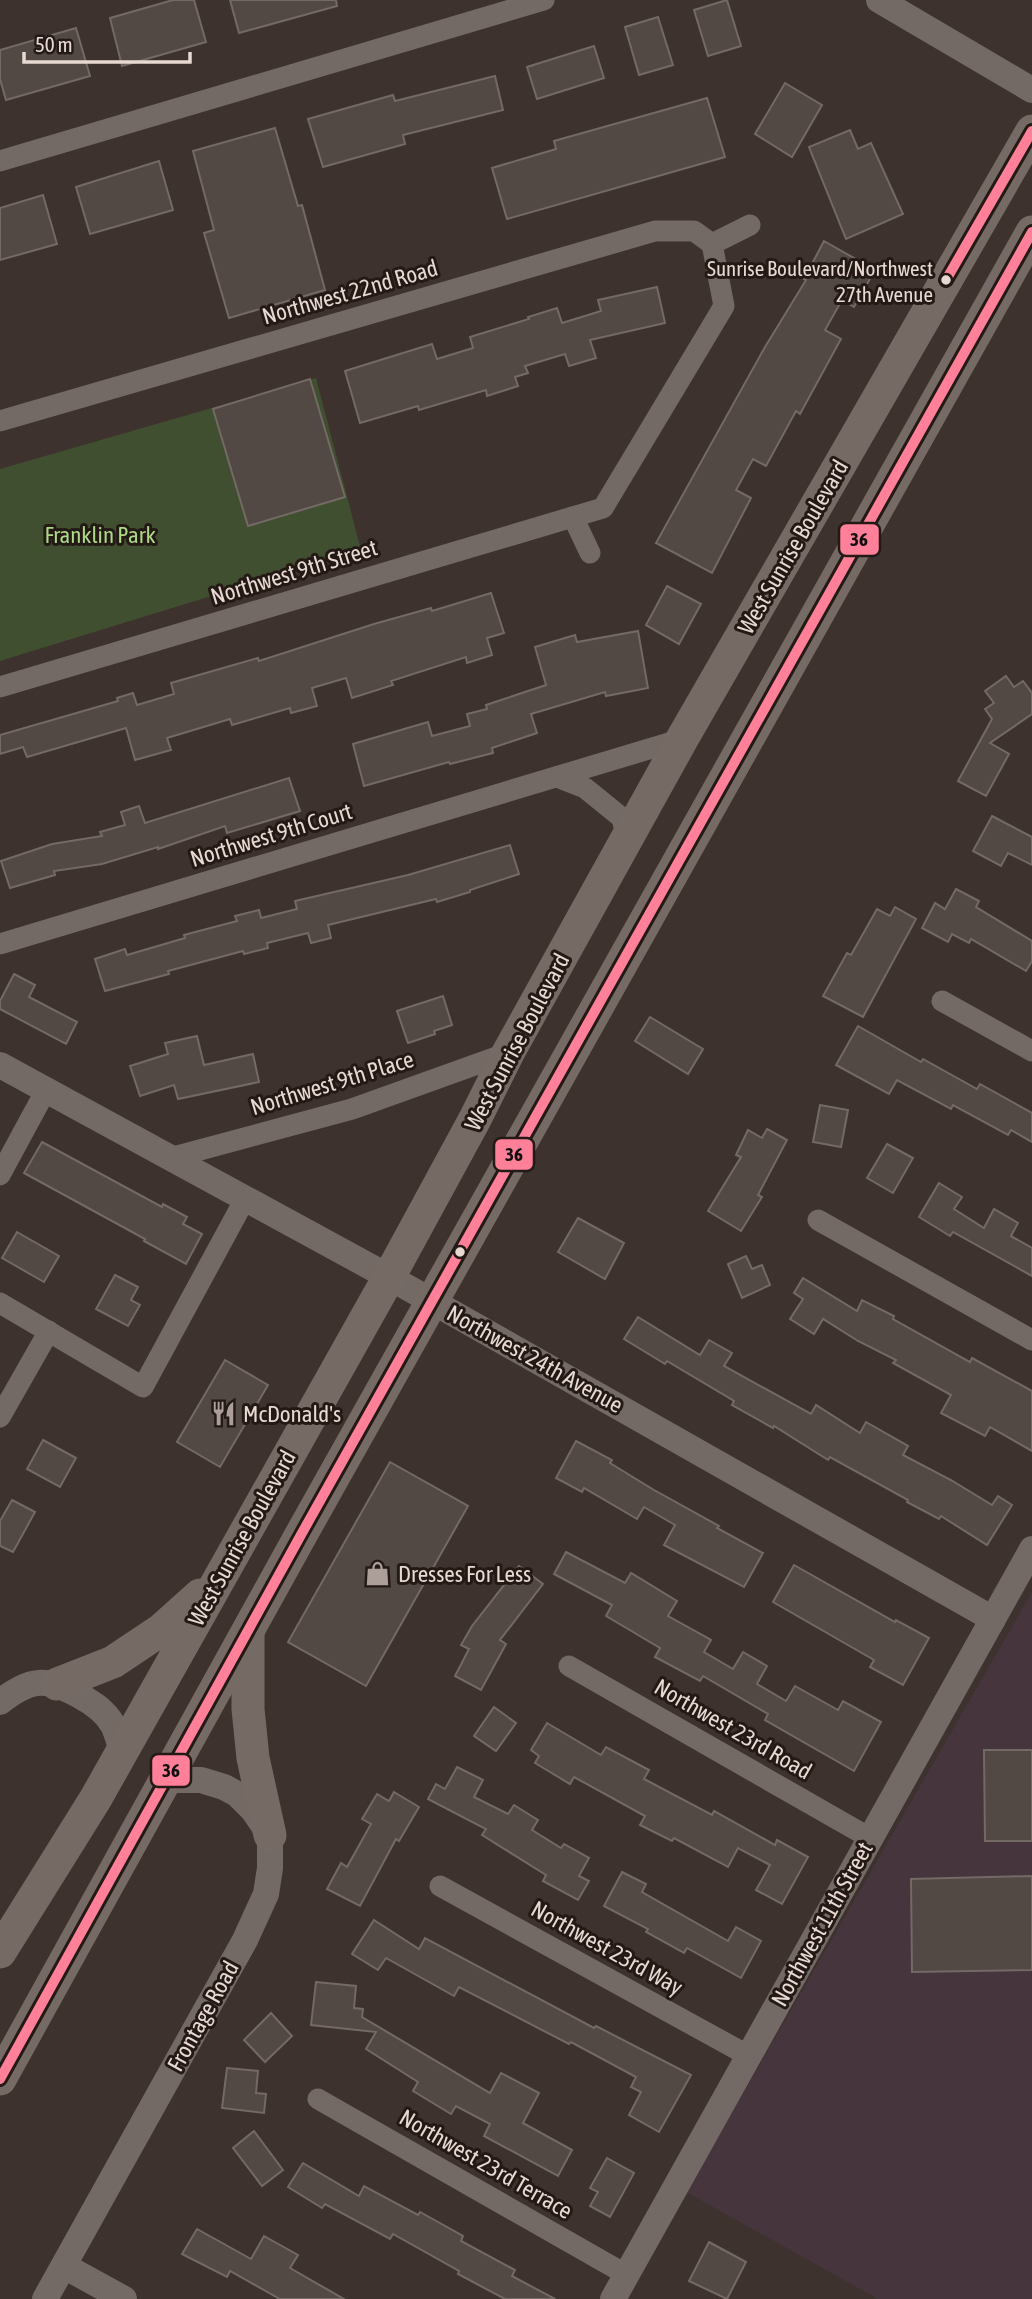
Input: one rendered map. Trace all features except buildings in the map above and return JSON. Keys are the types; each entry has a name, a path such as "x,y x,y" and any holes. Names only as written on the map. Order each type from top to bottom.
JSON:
{"main road":[{"name":"West Sunrise Boulevard","path":"0,1952 96,1798 389,1277 508,1053 682,739 1032,131"},
{"path":"0,2079 432,1301 1032,232"},
{"path":"57,1684 113,1662 141,1644 218,1580"},
{"path":"248,1631 248,1709 253,1758 270,1835"}],"street":[{"path":"0,161 544,0"},
{"path":"879,0 1032,90"},
{"path":"712,244 750,225"},
{"name":"Northwest 22nd Road","path":"0,421 654,231 694,230 712,244"},
{"name":"Northwest 9th Street","path":"0,687 603,508 724,306 712,244"},
{"path":"573,517 590,553"},
{"name":"Northwest 9th Court","path":"0,944 682,739"},
{"path":"557,777 586,788 622,818 627,840"},
{"path":"942,1001 1032,1051"},
{"name":"Northwest 9th Place","path":"170,1158 352,1109 508,1053"},
{"name":"Northwest 24th Avenue","path":"0,1065 389,1277 993,1619"},
{"path":"0,1175 46,1090"},
{"path":"0,1303 144,1387 244,1199"},
{"path":"818,1220 1032,1340"},
{"path":"0,1417 49,1331"},
{"name":"Northwest 11th Street","path":"614,2299 1032,1549"},
{"name":"Northwest 23rd Road","path":"569,1666 870,1838"},
{"path":"0,1702 17,1689 38,1683 57,1684 96,1705 112,1724 122,1751"},
{"path":"165,1780 201,1780 224,1787 237,1794 253,1810 270,1835"},
{"name":"Frontage Road","path":"45,2299 258,1914 266,1894 271,1868 270,1835"},
{"name":"Northwest 23rd Way","path":"440,1886 749,2056"},
{"name":"Northwest 23rd Terrace","path":"318,2099 627,2275"},
{"path":"64,2266 124,2299"}],"shaded area":[{"path":"1032,1592 1032,2299 878,2299 686,2192"}],"green space":[{"name":"Franklin Park","path":"316,378 361,550 0,661 0,469"}],"transit line":[{"name":"36","path":"946,280 1032,131"},
{"name":"36","path":"0,2079 302,1533 1032,232"}],"place":[{"name":"Sunrise Boulevard/Northwest 27th Avenue","path":"946,280"},
{"name":"McDonald's","path":"223,1414"},
{"name":"Dresses For Less","path":"378,1574"}]}
